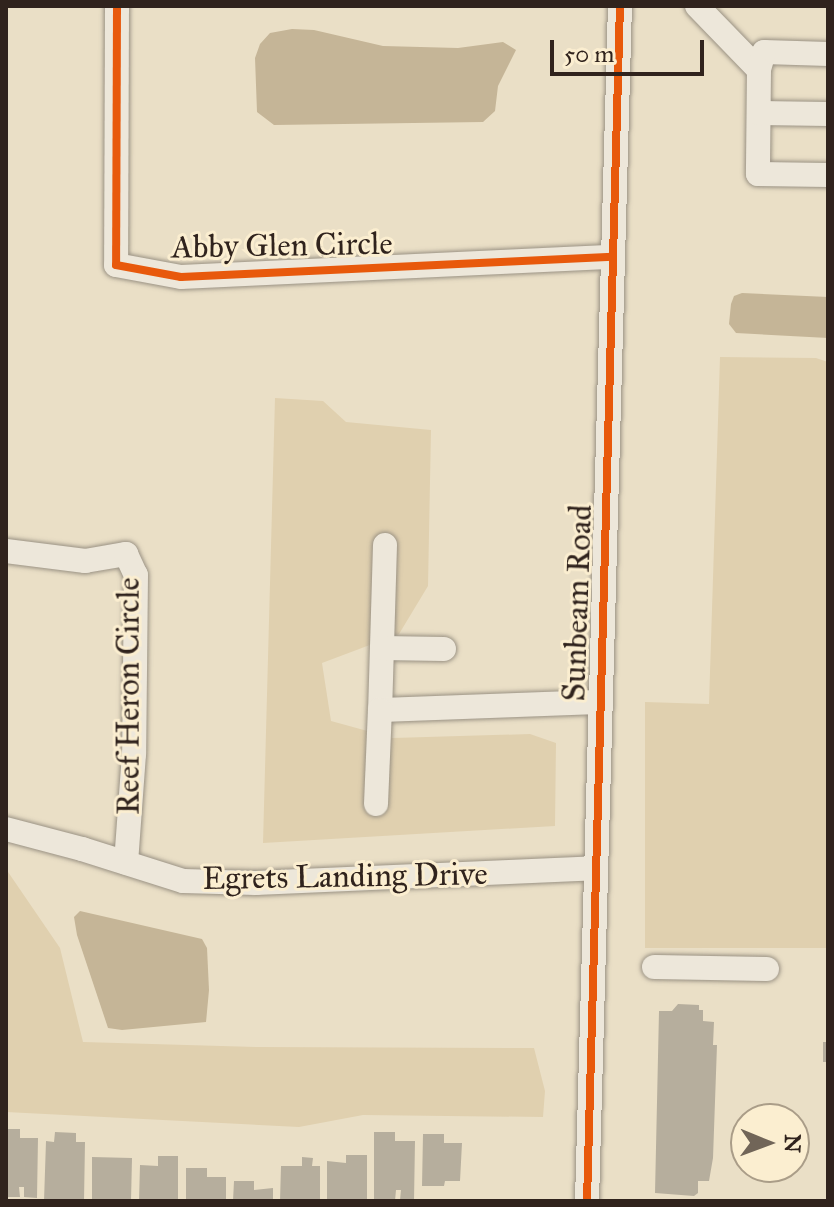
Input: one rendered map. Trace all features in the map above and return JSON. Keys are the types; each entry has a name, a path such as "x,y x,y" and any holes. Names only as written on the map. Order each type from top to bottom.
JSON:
{"street":[{"name":"Abby Glen Circle","path":"117,6 116,265 181,277 613,257"},
{"name":"Sunbeam Road","path":"587,1201 620,6"},
{"path":"697,6 759,70"},
{"path":"828,54 764,52 759,70 758,174 828,175"},
{"path":"759,113 828,114"},
{"path":"376,804 385,545"},
{"name":"Reef Heron Circle","path":"6,551 85,561 126,554 136,575 134,754 126,863"},
{"path":"382,648 444,649"},
{"path":"380,710 600,702"},
{"name":"Egrets Landing Drive","path":"6,829 183,881 256,883 595,868"},
{"path":"654,967 767,969"}],"shaded area":[{"path":"292,29 314,30 383,46 458,48 503,42 516,50 498,86 495,111 483,122 274,125 257,112 255,58 260,44 270,33"},
{"path":"742,293 828,297 828,338 736,333 729,324 731,304 734,296"},
{"path":"720,357 816,358 828,362 828,948 645,948 645,702 709,704"},
{"path":"275,398 323,401 346,422 431,430 428,586 399,634 322,663 331,721 393,738 530,734 556,743 555,826 263,843"},
{"path":"6,869 60,948 83,1042 258,1047 534,1048 545,1091 543,1117 363,1115 299,1127 6,1112"},
{"path":"80,911 202,939 207,948 209,990 206,1022 122,1030 108,1028 77,935 74,917"}],"building":[{"path":"678,1004 699,1005 699,1010 703,1010 703,1021 714,1022 713,1045 717,1045 713,1158 709,1181 698,1181 698,1193 694,1196 655,1193 659,1011 672,1011"},
{"path":"823,1042 828,1042 828,1062 823,1062"},
{"path":"6,1129 20,1129 20,1138 38,1138 37,1198 24,1197 24,1187 19,1187 20,1197 6,1197"},
{"path":"55,1132 76,1133 76,1142 85,1142 84,1201 44,1201 46,1141 54,1142"},
{"path":"374,1132 395,1132 395,1141 415,1141 414,1201 400,1200 401,1190 396,1190 395,1201 374,1201"},
{"path":"423,1134 444,1134 444,1143 462,1143 460,1181 445,1181 444,1186 422,1186"},
{"path":"346,1155 367,1155 367,1201 327,1201 327,1161 346,1163"},
{"path":"158,1156 178,1156 178,1201 139,1201 140,1165 158,1166"},
{"path":"92,1157 132,1158 131,1201 92,1201"},
{"path":"302,1157 313,1158 312,1166 320,1166 320,1201 280,1201 281,1166 302,1166"},
{"path":"186,1168 207,1168 207,1177 226,1177 226,1201 186,1201"},
{"path":"234,1181 254,1181 254,1190 273,1188 273,1201 233,1201"}],"cycle path":[{"path":"117,6 116,265 181,277 613,257"},
{"path":"587,1201 620,6"}]}
